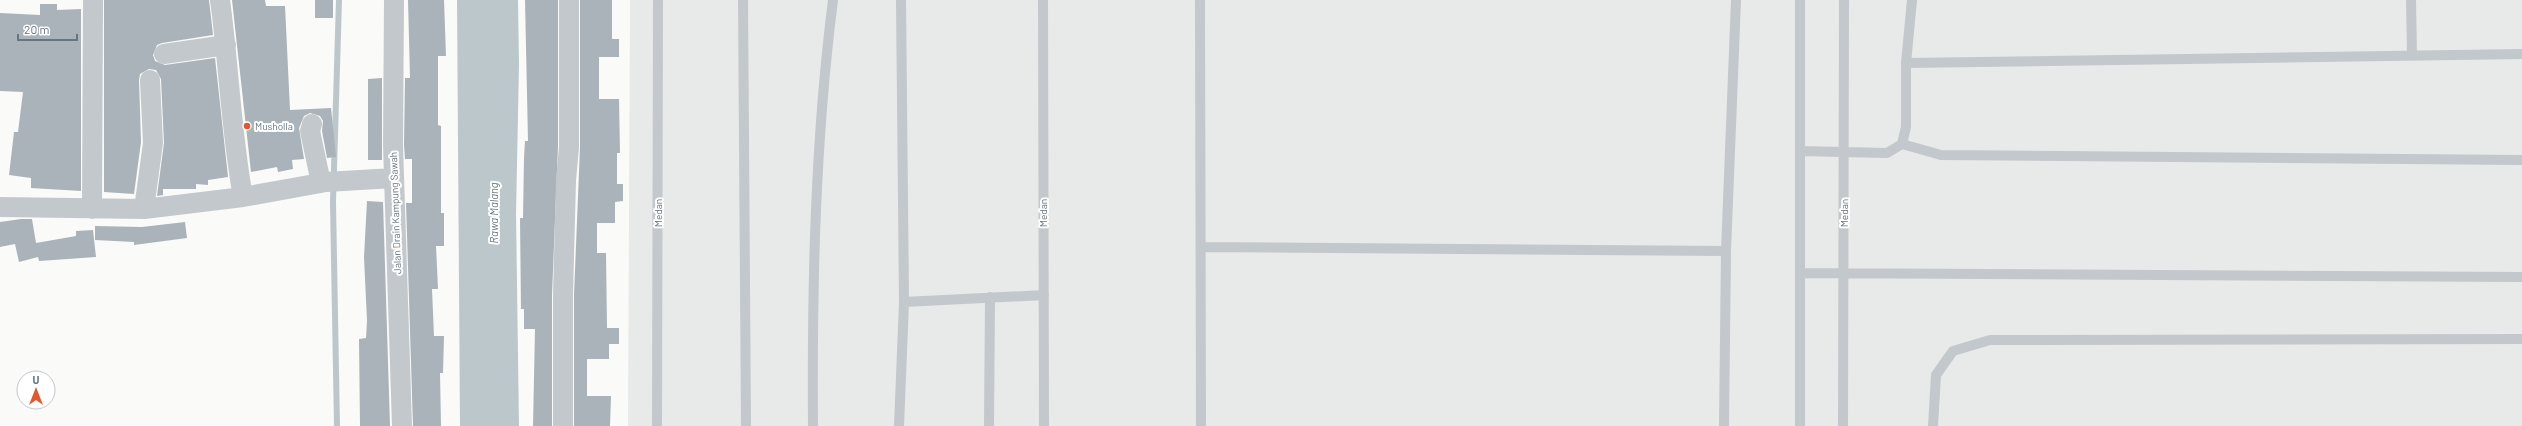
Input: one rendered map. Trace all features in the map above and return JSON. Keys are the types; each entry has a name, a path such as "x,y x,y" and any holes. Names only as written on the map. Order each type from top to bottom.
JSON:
{"street":[{"path":"92,209 93,0"},
{"path":"220,0 226,45 235,154 243,197"},
{"name":"Jalan Drain Kampung Sawah","path":"394,0 394,178 402,426"},
{"path":"563,426 563,295 566,180 569,147 569,0"},
{"path":"164,54 226,45"},
{"path":"144,209 153,143 150,80"},
{"path":"312,124 310,131 324,183"},
{"path":"0,206 144,209 243,197 324,183 394,178"}],"lane":[{"name":"Medan","path":"657,426 658,0"},
{"path":"743,0 746,426"},
{"path":"813,426 812,295 814,223 821,117 833,0"},
{"path":"899,426 904,302 901,0"},
{"name":"Medan","path":"1043,0 1044,426"},
{"path":"1200,0 1201,426"},
{"path":"1724,426 1726,251 1736,0"},
{"path":"1800,0 1800,426"},
{"name":"Medan","path":"1843,426 1846,150 1844,0"},
{"path":"1902,144 1907,106 1906,63 1912,0"},
{"path":"2411,0 2412,55"},
{"path":"1906,63 2522,54"},
{"path":"1800,150 1846,150 1887,153 1902,144 1941,156 2522,160"},
{"path":"1201,248 1726,251"},
{"path":"1800,273 2522,277"},
{"path":"904,302 1044,295"},
{"path":"988,426 990,297"},
{"path":"1933,426 1936,375 1953,351 1990,340 2522,339"}],"shaded area":[{"path":"630,0 2522,0 2522,426 628,426"}],"water":[{"name":"Rawa Malang","path":"457,0 518,0 519,64 516,214 519,426 460,426"}],"building":[{"path":"104,0 209,0 213,35 162,43 157,45 153,55 155,61 165,65 215,58 228,177 208,180 208,185 196,184 196,189 163,189 163,195 157,196 164,143 161,79 156,70 149,69 140,74 139,80 141,142 134,194 104,192"},
{"path":"232,0 265,0 266,6 285,6 290,110 331,108 336,157 327,158 322,131 323,121 320,116 310,113 304,116 299,128 304,159 292,160 293,169 278,172 277,167 251,172"},
{"path":"315,0 333,0 333,18 315,18"},
{"path":"408,0 444,0 446,56 438,56 438,125 441,126 441,213 444,213 444,246 436,246 438,289 432,289 434,336 444,336 443,373 440,373 441,426 413,426 406,203 412,203 412,159 405,159 404,145 405,78 410,78"},
{"path":"525,0 558,0 558,146 552,295 552,426 533,426 535,329 524,329 524,309 521,309 520,218 523,218 525,141 528,141"},
{"path":"580,0 612,0 612,39 619,39 619,57 599,57 599,99 619,99 620,153 617,153 617,184 623,184 623,201 615,202 615,223 597,223 597,253 606,253 607,328 619,328 619,344 609,344 609,359 587,359 587,396 611,396 610,426 574,426 574,295 580,147"},
{"path":"40,4 57,4 57,10 81,9 81,191 31,188 31,178 9,175 14,132 18,132 23,92 0,91 0,13 40,15"},
{"path":"382,78 382,160 368,160 368,79"},
{"path":"367,201 383,202 390,426 360,426 359,339 366,338 367,321 364,257"},
{"path":"32,219 36,243 76,236 76,231 93,230 96,257 39,261 38,257 19,262 15,244 0,247 0,222"},
{"path":"185,222 187,238 134,245 134,242 95,240 95,226 142,227"}],"waterway":[{"path":"337,426 333,202 339,0"}],"place":[{"name":"Musholla","path":"247,126"}]}
